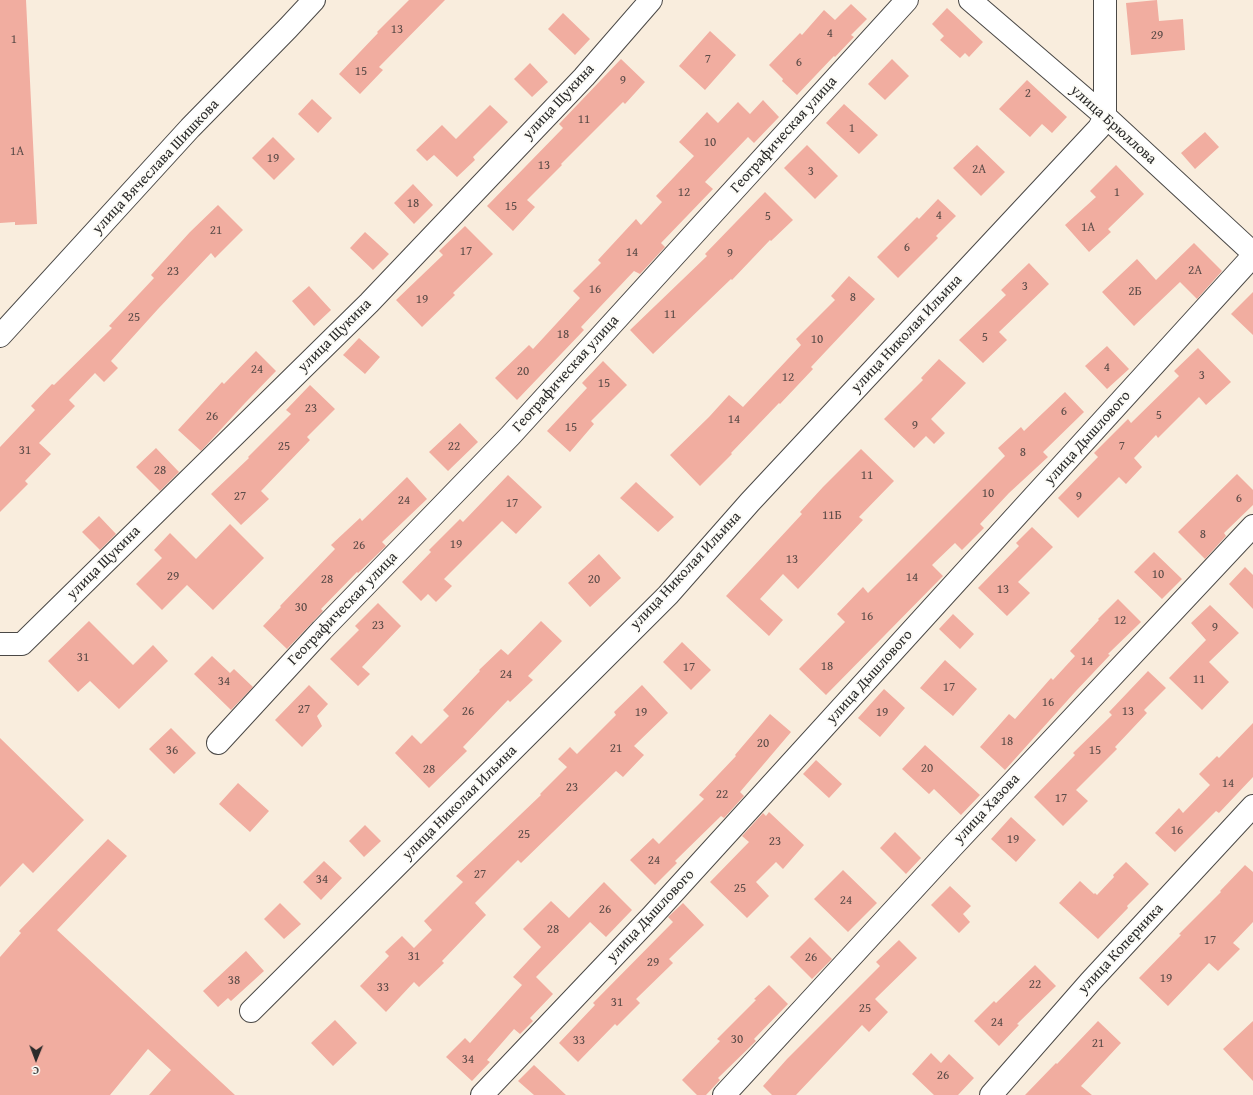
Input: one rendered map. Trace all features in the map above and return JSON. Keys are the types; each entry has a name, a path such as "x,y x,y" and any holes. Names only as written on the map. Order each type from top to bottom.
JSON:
{"street":[{"name":"улица Вячеслава Шишкова","path":"0,336 190,128 314,0"},
{"name":"улица Щукина","path":"0,644 22,644 369,303 584,77 651,0"},
{"name":"Географическая улица","path":"218,743 322,630 510,436 907,0"},
{"name":"улица Брюллова","path":"970,0 1105,116 1253,254"},
{"path":"1105,0 1105,116"},
{"name":"улица Николая Ильина","path":"251,1011 668,595 750,502 1099,128 1105,116"},
{"name":"улица Дышлового","path":"482,1095 652,916 1253,254"},
{"name":"улица Хазова","path":"724,1095 953,846 1253,526"},
{"name":"улица Коперника","path":"991,1095 1090,982 1253,806"}],"building":[{"path":"0,0 26,0 37,224 15,225 15,222 0,223"},
{"path":"409,0 445,0 379,67 383,70 360,94 339,74 378,33 377,32"},
{"path":"1157,0 1159,21 1183,19 1185,50 1131,55 1126,3"},
{"path":"851,4 867,19 851,35 854,37 797,95 782,81 783,79 769,65 800,33 802,35 824,10 835,20"},
{"path":"947,8 983,42 969,57 965,53 960,58 940,40 944,36 932,24"},
{"path":"563,13 590,39 575,55 548,29"},
{"path":"710,31 736,55 705,90 679,66"},
{"path":"621,59 645,82 625,104 623,102 561,164 562,165 527,200 535,207 513,231 487,206 563,128 559,124"},
{"path":"892,59 909,76 885,100 868,84"},
{"path":"530,63 548,82 532,97 514,79"},
{"path":"1027,80 1067,117 1052,133 1042,124 1030,137 999,109"},
{"path":"312,99 332,118 318,133 298,114"},
{"path":"763,100 779,117 754,143 748,137 705,182 713,189 661,243 665,247 640,274 634,271 581,327 584,330 517,400 495,378 529,345 533,349 580,298 573,291 601,263 598,260 636,219 641,225 662,202 656,196 694,156 679,142 707,112 718,123 738,102 750,114"},
{"path":"844,104 878,135 859,154 826,123"},
{"path":"490,105 508,122 473,157 475,160 457,177 434,155 427,161 416,150 442,125 456,139"},
{"path":"1205,132 1219,147 1195,169 1181,153"},
{"path":"273,137 295,159 274,180 252,158"},
{"path":"807,145 838,176 815,199 784,168"},
{"path":"977,145 1005,172 981,196 953,168"},
{"path":"1116,165 1144,194 1108,229 1111,232 1089,252 1065,225 1096,197 1090,191"},
{"path":"413,184 433,205 414,224 394,203"},
{"path":"765,192 793,220 771,241 770,240 732,280 731,279 653,354 630,330 707,256 705,254"},
{"path":"938,199 956,216 936,236 938,238 898,278 877,257 917,217 919,219"},
{"path":"218,205 243,230 215,258 211,253 158,309 111,361 118,368 104,382 95,373 69,400 75,406 39,443 51,454 25,481 28,484 0,512 0,447 35,410 31,406 52,384 54,385 112,328 109,326 154,278 151,275 190,232"},
{"path":"465,226 493,254 453,293 455,295 422,327 396,300 443,255 439,251"},
{"path":"365,232 389,254 373,270 350,248"},
{"path":"1194,243 1222,271 1197,299 1180,282 1134,326 1102,292 1137,259 1156,280"},
{"path":"1029,263 1049,284 999,332 1007,340 983,363 959,340 1006,295 1001,290"},
{"path":"849,276 875,299 811,367 813,369 700,486 670,455 729,395 743,407 801,345 796,339 835,300 831,296"},
{"path":"309,286 331,310 314,326 292,301"},
{"path":"1253,292 1253,335 1231,314"},
{"path":"359,338 380,357 365,374 343,355"},
{"path":"1107,346 1129,369 1107,389 1085,366"},
{"path":"1198,348 1231,382 1206,405 1199,397 1158,438 1156,435 1134,458 1142,467 1126,484 1119,477 1078,518 1058,498 1098,457 1094,453 1128,419 1131,423 1179,376 1174,371"},
{"path":"256,351 276,371 201,451 178,430 222,382 224,384"},
{"path":"939,359 966,383 931,419 945,433 934,444 926,436 914,448 884,419 923,380 921,378"},
{"path":"603,361 627,385 591,421 594,424 570,452 547,431 587,388 582,383"},
{"path":"310,385 335,409 307,437 310,440 261,491 269,499 241,525 211,494 249,458 248,457 291,414 286,410"},
{"path":"1065,392 1084,412 1043,452 1048,457 1009,493 980,524 984,528 962,550 955,543 932,565 943,576 826,695 799,669 845,622 837,614 863,587 868,593 1005,456 998,448 1021,427 1024,431"},
{"path":"460,423 478,442 448,471 429,452"},
{"path":"156,448 179,472 160,491 136,467"},
{"path":"861,449 894,481 859,517 863,520 798,589 783,574 760,599 783,620 769,636 726,596 802,514 800,512"},
{"path":"1237,474 1253,490 1253,505 1224,533 1226,536 1205,559 1178,532"},
{"path":"508,475 542,507 516,534 502,521 444,579 452,586 436,602 428,594 421,601 402,582 431,552 429,550 460,519 463,522"},
{"path":"407,477 427,499 382,542 386,546 358,573 357,572 321,609 323,611 287,649 263,626 281,607 280,606 335,549 331,545 360,518 362,521"},
{"path":"636,482 674,517 658,532 620,498"},
{"path":"99,516 116,534 100,550 82,532"},
{"path":"230,524 264,558 213,610 187,585 162,610 136,584 162,558 154,550 170,533 196,559"},
{"path":"1032,527 1053,547 1018,582 1030,593 1007,616 978,588 1019,546 1016,543"},
{"path":"1154,552 1182,579 1162,599 1134,572"},
{"path":"599,554 621,578 590,607 568,583"},
{"path":"1245,567 1253,575 1253,609 1229,584"},
{"path":"1118,599 1141,622 1108,654 1110,655 1005,770 980,747 1009,714 1015,719 1051,678 1053,680 1075,656 1070,651"},
{"path":"378,603 401,626 362,667 370,674 358,686 330,659 359,630 355,626"},
{"path":"1210,605 1239,633 1209,662 1229,682 1202,710 1169,678 1206,640 1191,623"},
{"path":"953,614 974,634 960,649 939,629"},
{"path":"89,621 133,665 153,645 168,661 119,709 90,681 78,692 48,661"},
{"path":"541,621 562,641 528,676 533,680 510,702 508,700 463,747 467,751 429,788 395,753 412,735 421,744 449,716 443,710 480,671 479,670 501,649 508,655"},
{"path":"682,642 711,670 691,690 663,662"},
{"path":"212,656 230,673 234,669 253,687 231,710 194,674"},
{"path":"945,660 977,689 953,716 920,688"},
{"path":"1148,671 1166,688 1144,710 1147,713 1115,747 1117,749 1076,790 1088,801 1063,826 1034,797 1075,755 1073,753 1112,715 1109,712"},
{"path":"309,685 328,704 317,716 322,726 302,747 275,720"},
{"path":"642,685 668,713 634,746 644,755 623,777 616,771 521,863 518,860 475,903 486,915 442,961 444,963 419,987 414,982 386,1012 360,986 389,956 385,952 402,936 414,948 432,930 424,921 463,882 456,876 541,795 540,794 567,767 558,759 570,747 577,754 616,715 614,712"},
{"path":"884,689 905,708 880,737 858,718"},
{"path":"770,714 791,732 740,792 744,796 724,818 721,816 675,861 677,863 655,885 630,860 653,838 659,844 704,799 699,795 736,756 735,755"},
{"path":"1253,723 1253,777 1219,813 1216,811 1175,852 1155,833 1179,808 1183,813 1210,785 1199,774 1217,756 1219,758"},
{"path":"171,728 196,753 174,774 149,749"},
{"path":"0,738 84,820 33,873 23,863 0,887"},
{"path":"925,745 980,795 961,815 934,789 929,794 902,769"},
{"path":"816,760 842,784 829,798 803,774"},
{"path":"238,783 269,811 250,832 219,804"},
{"path":"769,812 804,845 783,869 776,862 756,882 769,896 747,918 710,882 749,842 742,836 763,813 766,816"},
{"path":"1011,817 1036,840 1016,862 991,839"},
{"path":"365,825 381,841 364,857 349,841"},
{"path":"895,832 921,858 906,874 880,848"},
{"path":"108,839 127,856 57,930 235,1095 149,1095 171,1070 148,1049 110,1095 0,1095 0,957 21,933 19,931"},
{"path":"324,861 342,878 321,900 303,882"},
{"path":"1126,862 1149,884 1098,939 1059,903 1080,881 1097,895"},
{"path":"1245,865 1253,872 1253,922 1233,943 1240,949 1218,971 1209,963 1168,1006 1139,978 1181,935 1179,934 1221,892 1220,891"},
{"path":"843,870 877,903 848,932 814,899"},
{"path":"604,882 632,910 606,937 590,922 536,977 553,994 530,1018 533,1021 520,1034 514,1029 487,1060 490,1062 472,1081 446,1057 465,1038 470,1043 522,985 513,977 541,947 523,929 551,901 569,918"},
{"path":"950,886 971,906 963,914 970,922 959,933 931,905"},
{"path":"280,903 301,924 284,939 264,919"},
{"path":"683,903 704,925 669,959 673,963 636,999 640,1003 617,1026 615,1024 578,1062 559,1043 595,1005 593,1003 673,922 668,917"},
{"path":"810,937 832,959 812,979 790,957"},
{"path":"899,940 917,958 875,999 888,1012 869,1032 862,1025 796,1095 772,1095 763,1086 787,1059 880,966 876,962"},
{"path":"246,951 264,971 231,1001 228,998 218,1007 203,991"},
{"path":"1035,965 1056,986 1017,1024 1019,1025 999,1046 974,1021 994,1001 996,1003"},
{"path":"769,985 788,1004 754,1039 756,1041 718,1078 720,1080 706,1095 697,1095 682,1080 720,1041 717,1039"},
{"path":"335,1020 357,1043 333,1066 311,1043"},
{"path":"1098,1021 1121,1043 1081,1086 1092,1095 1025,1095 1056,1063 1057,1064"},
{"path":"1253,1021 1253,1081 1223,1049"},
{"path":"931,1053 941,1063 949,1054 974,1078 958,1095 934,1095 912,1074"},
{"path":"534,1065 566,1095 534,1095 518,1081"}]}
